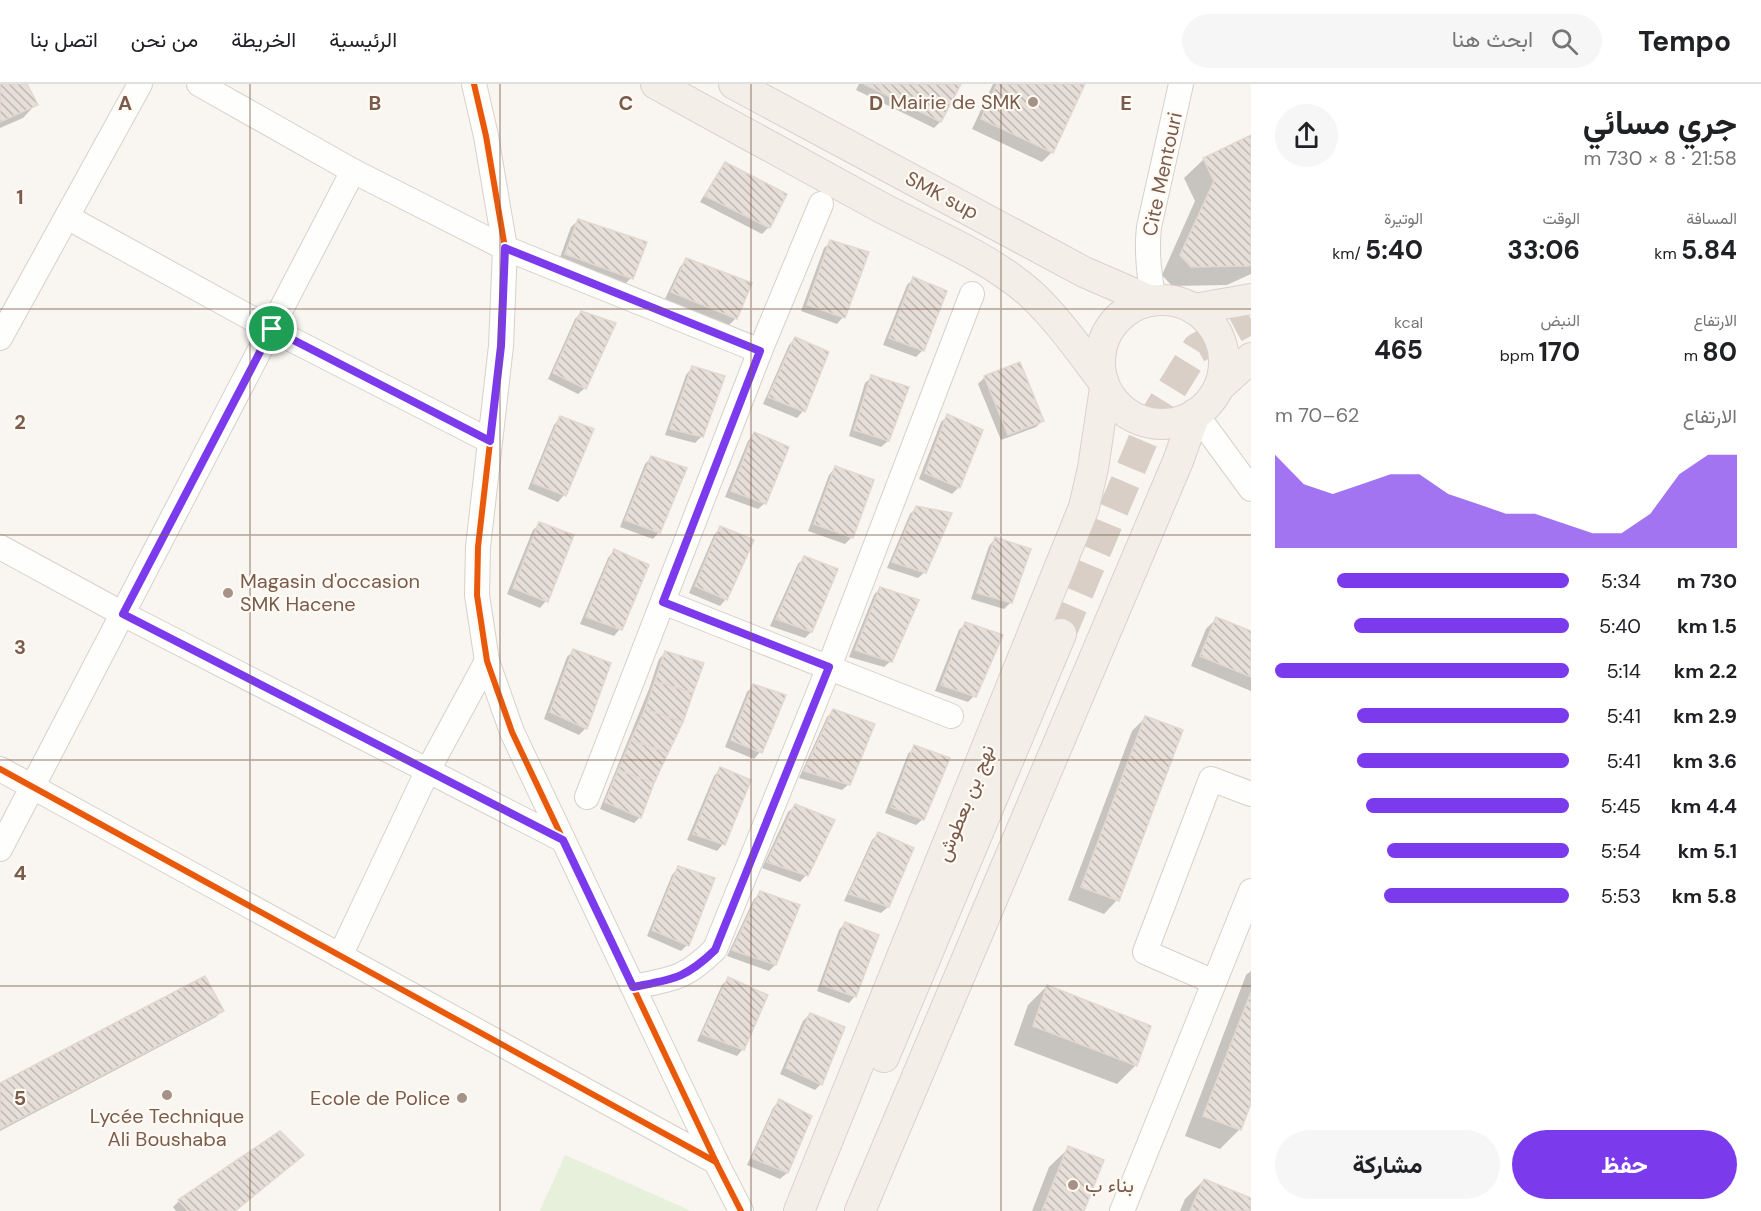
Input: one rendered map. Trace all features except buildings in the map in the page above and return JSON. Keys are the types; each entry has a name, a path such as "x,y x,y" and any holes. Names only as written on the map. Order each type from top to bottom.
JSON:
{"main road":[{"path":"656,84 1007,275 1030,294 1056,322 1104,384 1115,403 1128,415 1144,422 1162,424 1179,422 1196,414 1213,397 1219,387 1251,358"},
{"name":"SMK sup","path":"734,84 1084,272 1153,301"},
{"path":"1194,309 1251,299"},
{"path":"1104,384 1100,366 1101,351 1113,324 1124,313 1153,301 1175,302 1194,309 1208,321 1217,335 1223,352 1223,370 1219,387"},
{"name":"نهج بن بعطوش","path":"800,1211 1084,507 1093,468 1104,384"},
{"path":"860,1211 1179,461 1196,414"},
{"name":"نهج بن بعطوش","path":"820,1211 1068,637 840,1211"}],"street":[{"path":"0,338 140,84"},
{"path":"199,84 353,171 505,248 760,351"},
{"path":"474,84 486,136 505,248 501,346 478,547 477,595 487,660 512,732 741,1211"},
{"name":"Cite Mentouri","path":"1153,301 1148,264 1149,227 1181,84"},
{"path":"0,849 353,171"},
{"path":"587,797 760,351 821,204"},
{"path":"67,217 272,329 490,441"},
{"path":"633,987 674,979 687,973 715,950 829,667 972,294"},
{"path":"1196,414 1251,489"},
{"path":"0,547 123,614 563,840"},
{"path":"663,602 951,716"},
{"path":"340,956 428,770 487,660"},
{"path":"0,769 716,1162"},
{"path":"1214,982 1145,952 1211,780 1251,794"},
{"path":"1122,1211 1251,891"}],"green space":[{"path":"565,1155 691,1211 540,1211"}],"tunnel":[{"path":"1061,634 1149,426 1197,348 1251,319"}],"cycle path":[{"path":"474,84 486,136 505,248 501,346 478,547 477,595 487,661 512,732 741,1211"},
{"path":"0,769 716,1162"}],"place":[{"name":"Mairie de SMK","path":"1033,102"},
{"name":"Magasin d'occasion SMK Hacene","path":"228,593"},
{"name":"Lycée Technique Ali Boushaba","path":"167,1095"},
{"name":"Ecole de Police","path":"462,1098"},
{"name":"بناء ب","path":"1073,1185"}],"route":[{"path":"505,248 760,351 663,602 829,667 715,950 687,973 674,979 633,987 563,840 123,614 272,329 490,441 501,346 505,248"}]}
